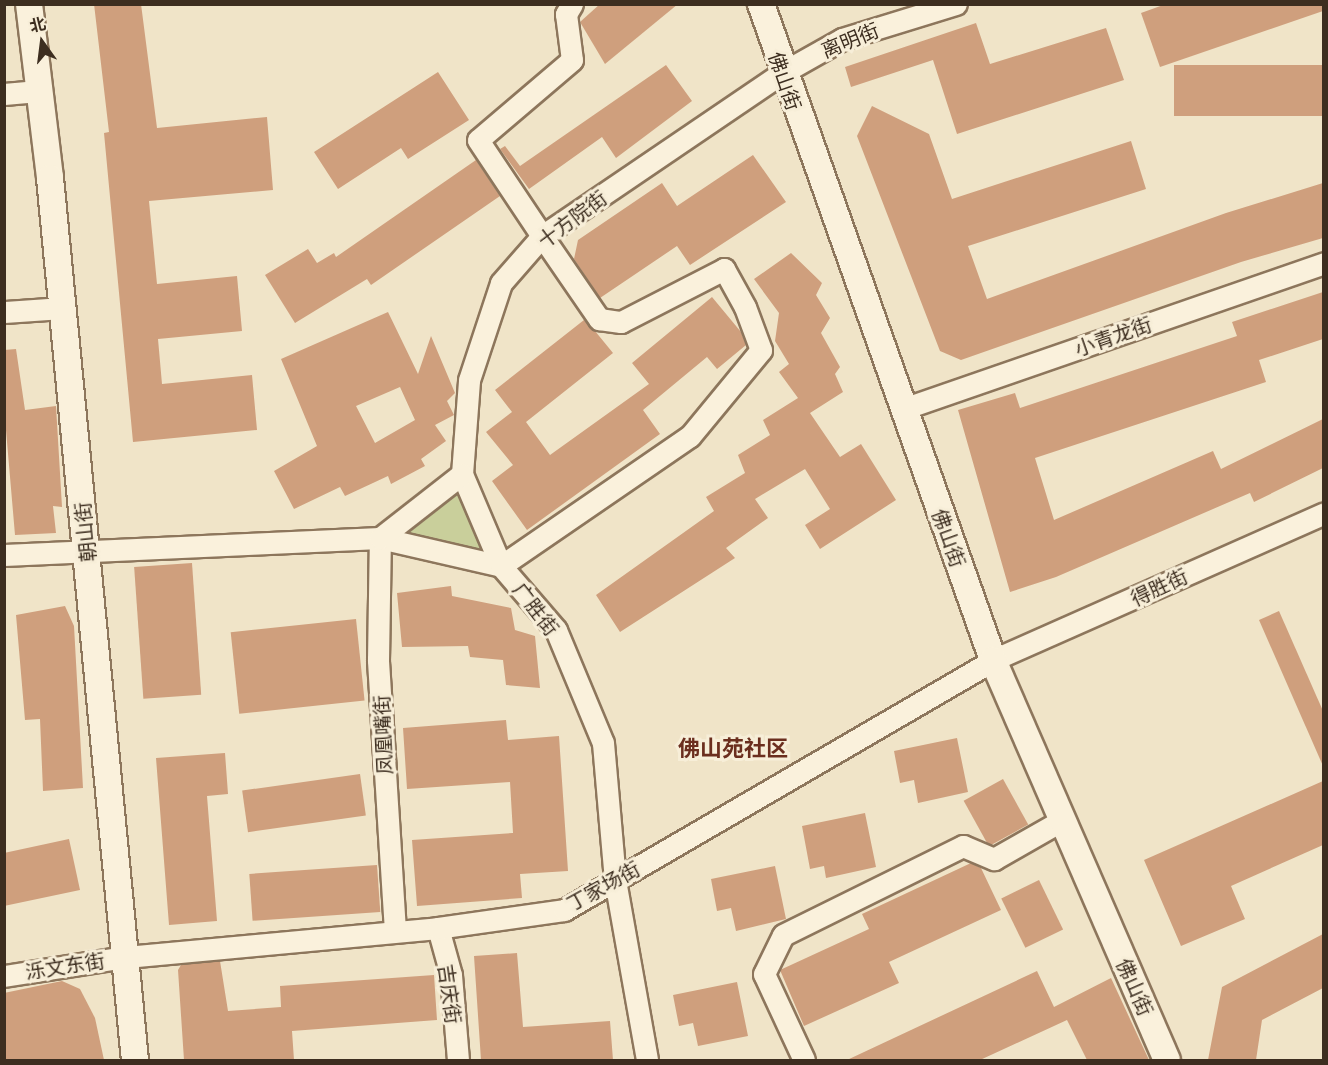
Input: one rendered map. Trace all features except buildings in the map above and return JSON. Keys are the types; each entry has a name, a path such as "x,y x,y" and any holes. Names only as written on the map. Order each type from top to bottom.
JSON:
{"street":[{"name":"朝山街","path":"29,4 63,308 135,1060"},
{"path":"501,566 690,436 760,350 746,307 724,269 621,322 599,319 478,140 572,60 566,14 572,4"},
{"name":"佛山街","path":"761,4 782,73 993,660 1061,821 1167,1060"},
{"name":"离明街","path":"782,73 842,39 956,4"},
{"name":"十方院街","path":"501,566 462,474 469,380 501,283 542,236 782,73"},
{"path":"4,94 38,91"},
{"name":"小青龙街","path":"903,409 1323,263"},
{"path":"4,312 63,308"},
{"path":"380,538 462,474"},
{"name":"得胜街","path":"993,660 1323,513"},
{"name":"广胜街","path":"4,555 380,538 501,566 556,630 603,743 615,880 647,1060"},
{"name":"凤凰嘴街","path":"380,538 378,660 395,931"},
{"name":"丁家场街","path":"126,957 438,928 564,910 993,660"},
{"path":"804,1060 764,974 783,935 963,846 994,859 1061,821"},
{"name":"吉庆街","path":"438,928 451,975 458,1060"},
{"name":"泺文东街","path":"4,976 126,957"}],"green space":[{"path":"455,485 492,558 394,532"}],"district":[{"name":"佛山苑社区","path":"733,748"}]}
